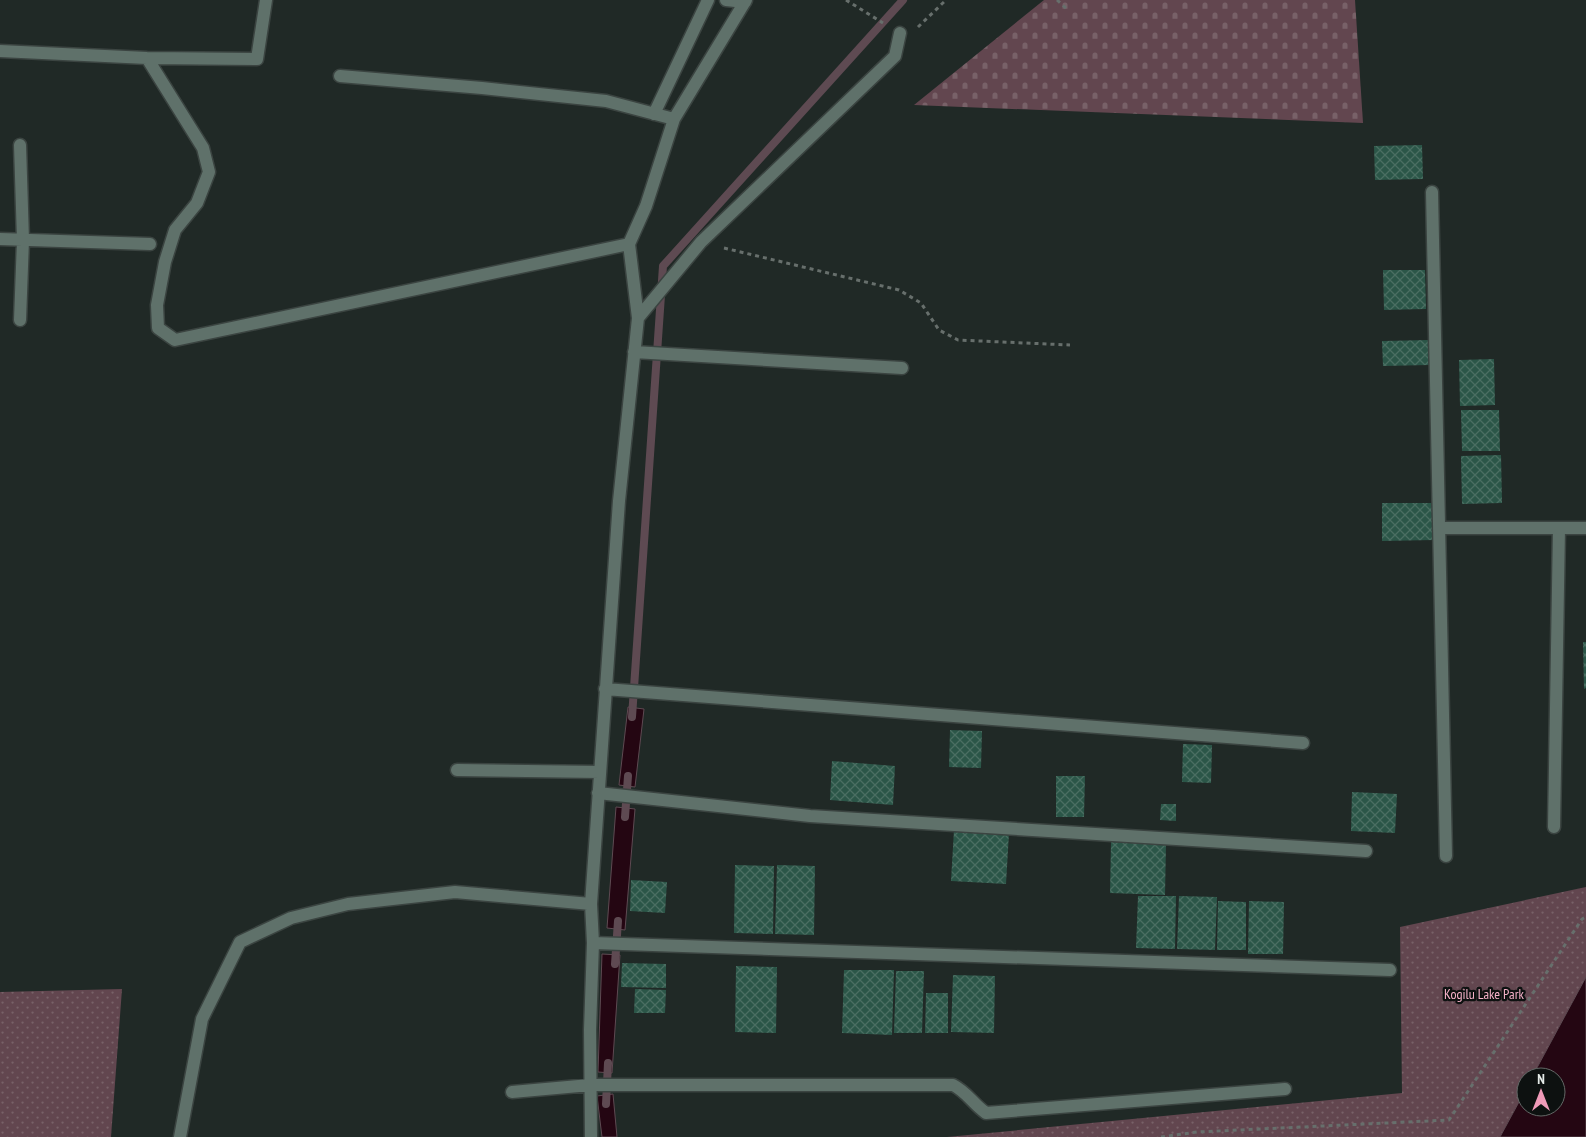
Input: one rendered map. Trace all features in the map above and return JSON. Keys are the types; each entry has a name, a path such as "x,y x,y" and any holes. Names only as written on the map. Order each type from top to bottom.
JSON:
{"street":[{"path":"0,51 147,58 257,59 266,0"},
{"path":"654,114 708,0"},
{"path":"591,1137 590,1030 594,943 591,904 618,501 638,318 629,244 646,206 674,119 745,1 726,0"},
{"path":"638,318 701,242 895,56 900,33"},
{"path":"147,58 203,148 209,172 197,202 175,230 165,262 157,305 158,328 175,340 629,244"},
{"path":"340,76 606,101 674,119"},
{"path":"20,145 24,240 20,320"},
{"path":"1432,192 1446,856"},
{"path":"0,239 150,244"},
{"path":"634,352 902,368"},
{"path":"1440,528 1586,528"},
{"path":"1554,827 1559,528"},
{"path":"605,688 1303,743"},
{"path":"457,770 600,772"},
{"path":"598,793 810,816 1366,851"},
{"path":"180,1137 202,1019 240,942 291,918 348,904 445,893 591,904"},
{"path":"594,943 1390,970"},
{"path":"512,1092 590,1086 953,1085 966,1092 973,1104 986,1113 1285,1090"}],"path":[{"path":"1057,0 1067,9"},
{"path":"701,242 899,290 921,302 939,330 958,340 1070,345"},
{"path":"1161,1137 1197,1132 1449,1120 1582,919 1586,917"}],"green space":[{"path":"1044,0 1355,0 1363,123 914,105"},
{"name":"Kogilu Lake Park","path":"1586,887 1586,977 1537,1067 1516,1067 1516,1107 1500,1137 947,1137 1402,1093 1400,927"},
{"path":"122,989 111,1137 0,1137 0,992"}],"shaded area":[{"path":"628,707 644,709 635,787 619,785"},
{"path":"616,807 635,809 625,930 607,928"},
{"path":"602,954 620,955 612,1073 598,1072"},
{"path":"1586,977 1586,1137 1500,1137 1516,1107 1516,1117 1566,1117 1566,1067 1537,1067"},
{"path":"613,1094 617,1137 602,1137 597,1096"}],"building":[{"path":"1422,145 1423,179 1375,180 1374,146"},
{"path":"1383,270 1425,270 1426,309 1384,310"},
{"path":"1428,340 1429,365 1383,366 1382,341"},
{"path":"1494,359 1495,405 1460,406 1459,360"},
{"path":"1461,410 1499,410 1500,451 1462,451"},
{"path":"1501,455 1502,503 1462,504 1461,456"},
{"path":"1382,503 1433,503 1434,540 1382,541"},
{"path":"1583,642 1586,642 1586,688 1584,689"},
{"path":"950,730 982,731 981,768 949,767"},
{"path":"1183,744 1212,745 1211,783 1182,782"},
{"path":"832,761 895,766 893,805 830,800"},
{"path":"1056,776 1085,776 1084,817 1056,817"},
{"path":"1352,792 1397,794 1395,833 1351,831"},
{"path":"1161,804 1176,804 1176,821 1160,820"},
{"path":"954,830 1009,833 1006,884 951,881"},
{"path":"1111,842 1166,844 1165,895 1110,893"},
{"path":"735,865 774,866 773,934 734,933"},
{"path":"777,865 815,866 814,935 775,934"},
{"path":"631,880 667,882 665,913 630,911"},
{"path":"1138,896 1176,896 1175,949 1136,948"},
{"path":"1179,896 1217,897 1215,950 1177,949"},
{"path":"1218,901 1246,902 1246,950 1217,950"},
{"path":"1249,901 1284,902 1283,954 1248,954"},
{"path":"622,963 666,964 666,988 621,987"},
{"path":"736,966 777,967 776,1033 735,1032"},
{"path":"844,970 894,970 892,1035 842,1033"},
{"path":"896,971 924,971 922,1033 894,1033"},
{"path":"953,975 995,976 994,1033 951,1032"},
{"path":"635,989 666,990 665,1013 634,1013"},
{"path":"926,993 948,993 948,1033 925,1033"}],"waterway":[{"path":"632,717 663,266 903,0"},
{"path":"625,817 628,776"},
{"path":"615,964 618,921"},
{"path":"606,1104 608,1063"}]}
